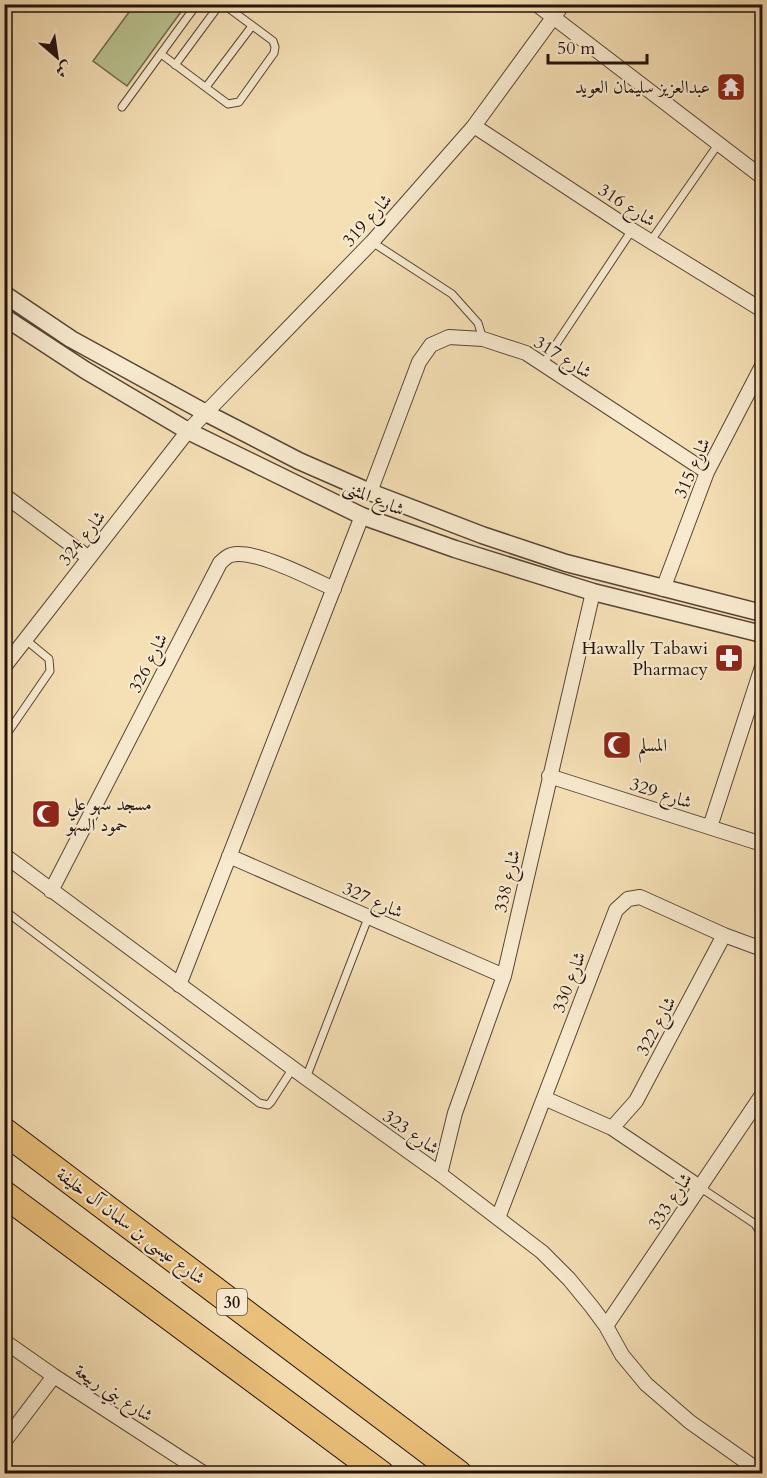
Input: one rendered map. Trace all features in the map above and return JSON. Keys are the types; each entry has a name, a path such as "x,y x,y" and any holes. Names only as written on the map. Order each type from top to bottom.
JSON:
{"highway":[{"name":"شارع عيسى بن سلمان آل خليفة","path":"5,1131 459,1473"},
{"path":"4,1194 381,1473"}],"street":[{"path":"536,4 762,177"},
{"name":"شارع 319","path":"188,431 372,242 474,126 563,4"},
{"name":"شارع 316","path":"474,126 650,242 762,310"},
{"name":"شارع المثنى","path":"4,294 71,339 206,413 300,461 370,492 482,535 566,563 762,613"},
{"name":"شارع المثنى","path":"4,317 85,370 188,431 362,516 455,549 593,592 762,634"},
{"name":"شارع 317","path":"370,492 419,362 431,345 449,337 483,339 526,353 707,472"},
{"name":"شارع 315","path":"663,589 707,472 762,366"},
{"name":"شارع 324","path":"4,667 188,431"},
{"path":"4,495 89,558"},
{"path":"179,984 362,516"},
{"name":"شارع 326","path":"51,891 220,563 230,555 257,556 334,589"},
{"name":"شارع 338","path":"440,1174 455,1113 504,976 593,592"},
{"path":"710,827 762,667"},
{"name":"شارع 329","path":"549,776 762,844"},
{"name":"شارع 323","path":"4,855 292,1068 440,1174 542,1252 562,1272 606,1326 622,1355 646,1384 690,1422 758,1472"},
{"name":"شارع 327","path":"229,856 504,976"},
{"name":"شارع 330","path":"498,1218 616,910 628,899 640,897 724,935 762,949"},
{"name":"شارع 322","path":"612,1128 636,1101 724,935"},
{"name":"شارع 333","path":"606,1326 762,1097"},
{"path":"544,1098 612,1128 701,1188"},
{"name":"شارع بني ربيعة","path":"4,1341 54,1376 205,1473"},
{"path":"4,1442 54,1376"}],"lane":[{"path":"122,107 197,4"},
{"path":"161,54 175,65 206,87 228,104 239,102 274,53 275,47 273,41 222,4 175,65"},
{"path":"206,87 252,26"},
{"path":"650,242 719,142"},
{"path":"543,364 632,230"},
{"path":"372,242 452,294 478,323 483,339"},
{"path":"4,738 50,671 49,659 26,640"},
{"path":"4,910 259,1103 268,1105 271,1102 292,1068"},
{"path":"306,1078 369,918"},
{"path":"701,1188 755,1224 762,1236"}],"green space":[{"path":"135,4 186,5 127,86 93,61"}],"place":[{"name":"عبدالعزيز سليمان العويد","path":"731,87"},
{"name":"Hawally Tabawi Pharmacy","path":"729,658"},
{"name":"المسلم","path":"617,745"},
{"name":"مسجد سهو علي حمود السهو","path":"46,814"}]}
